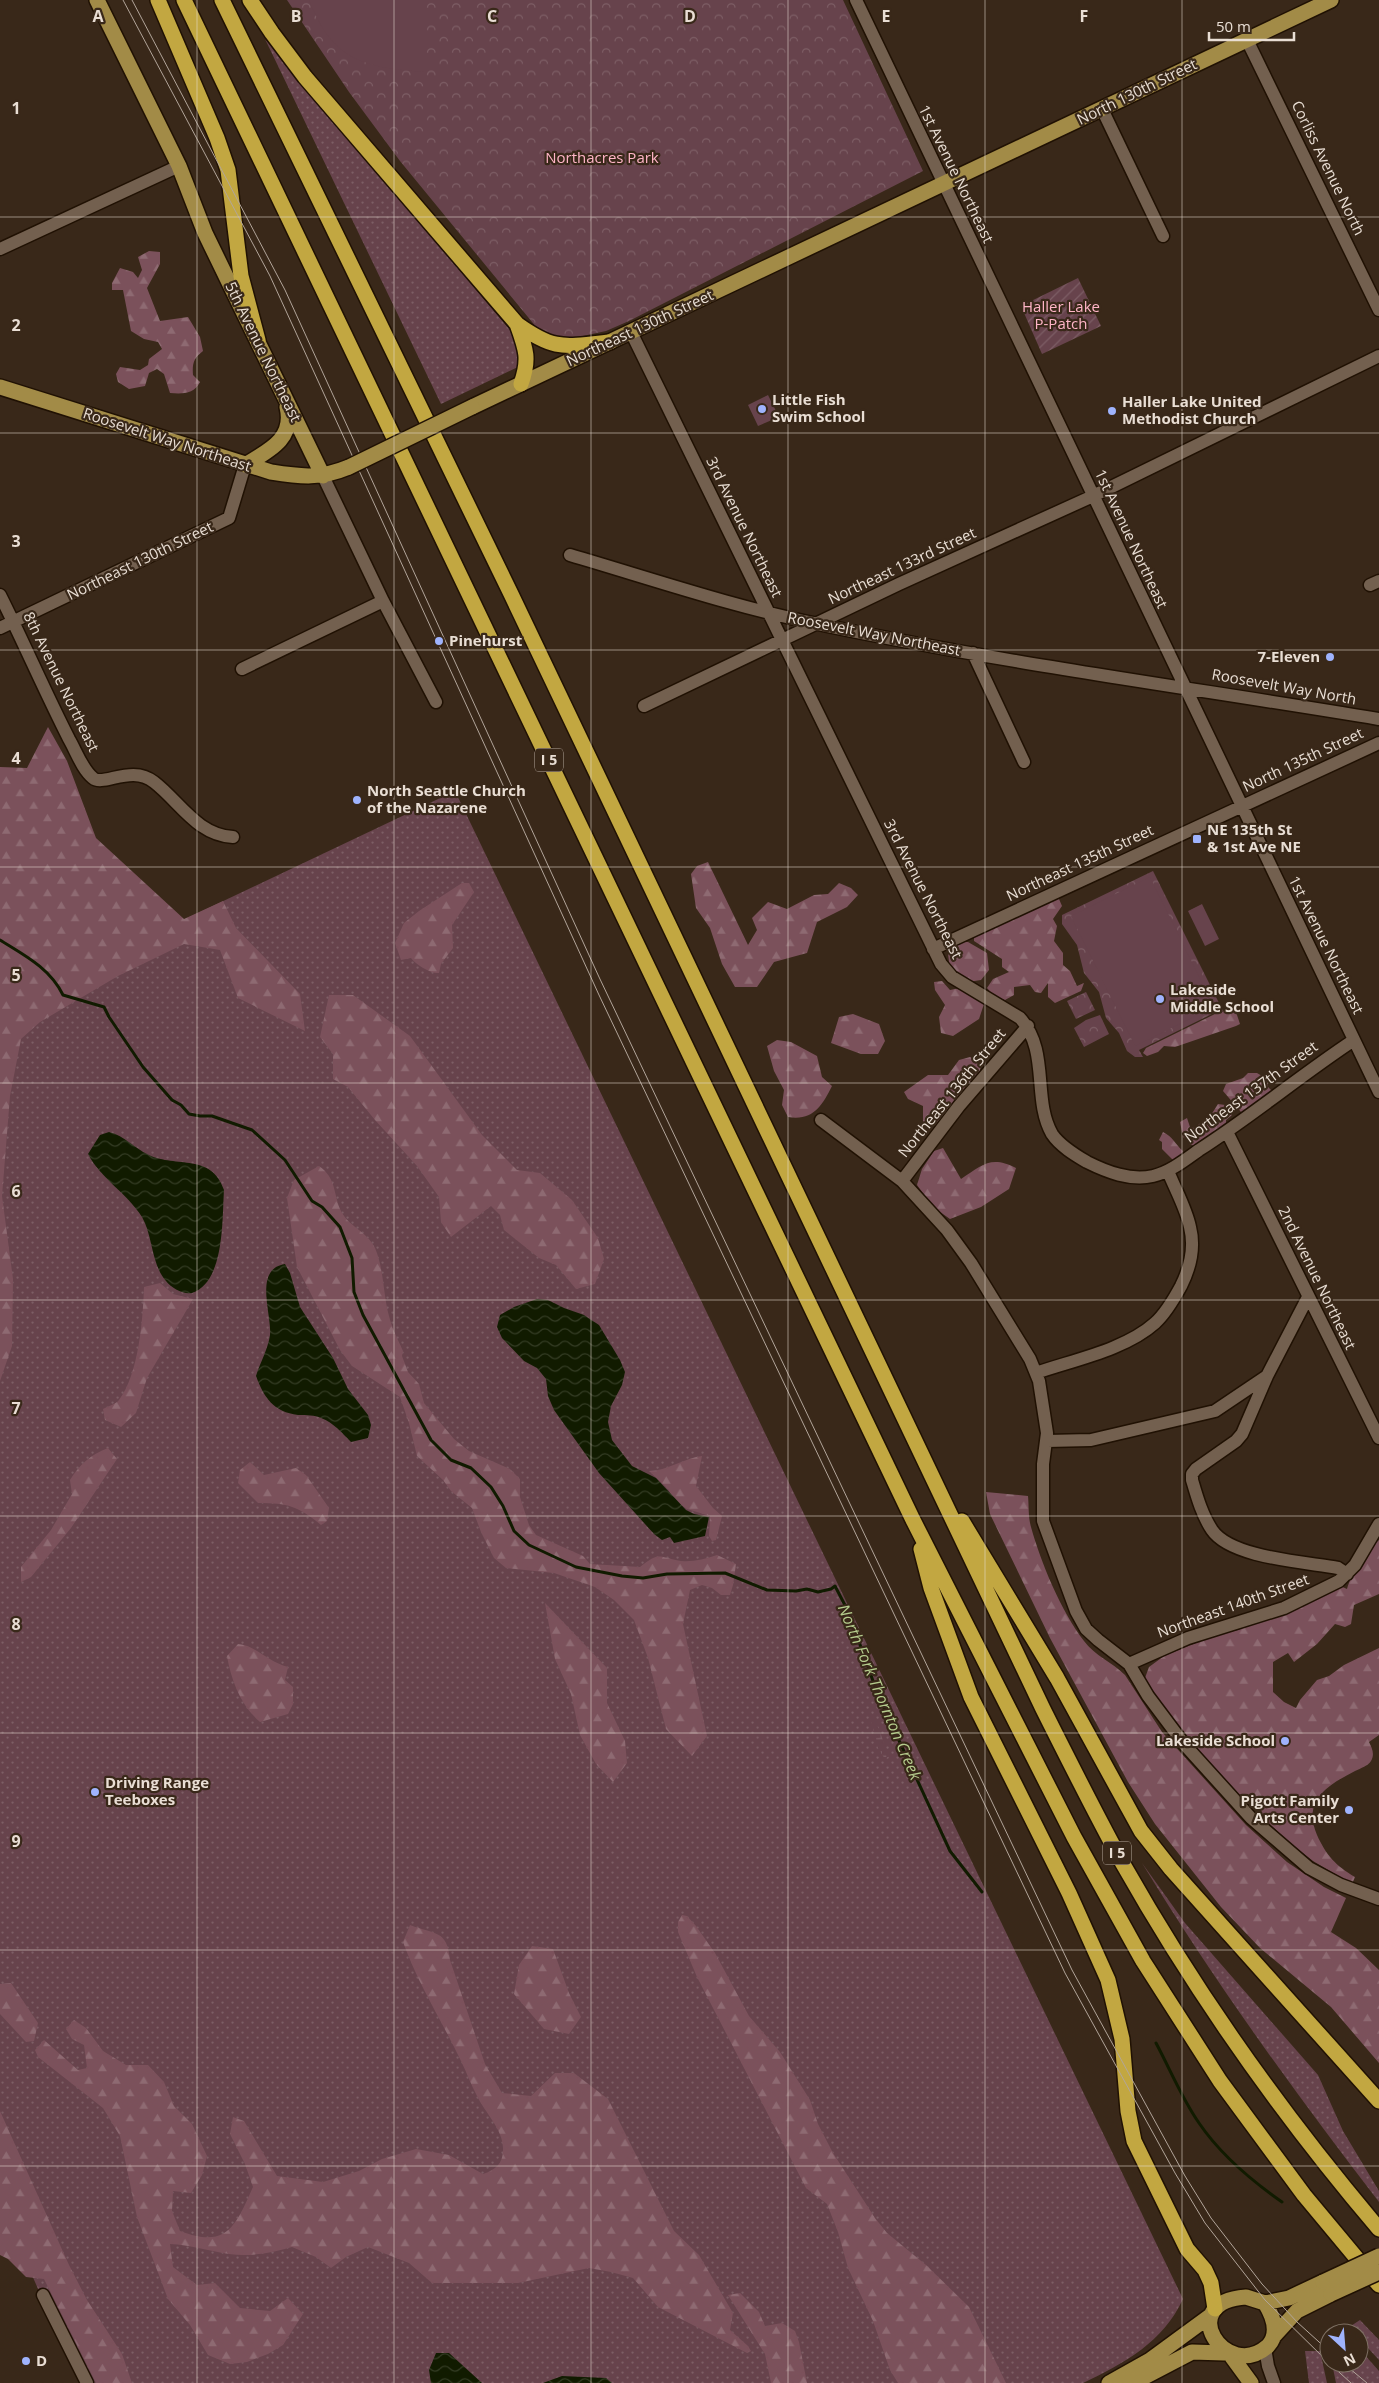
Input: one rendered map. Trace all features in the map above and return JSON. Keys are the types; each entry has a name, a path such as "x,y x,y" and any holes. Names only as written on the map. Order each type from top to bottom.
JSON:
{"highway":[{"path":"158,0 217,138 228,170 241,276 258,340"},
{"name":"I 5","path":"184,0 913,1520 1074,1836 1147,1968 1220,2081 1304,2195 1379,2285"},
{"name":"I 5","path":"222,0 515,604 914,1441 1101,1824 1147,1905 1196,1984 1249,2062 1304,2137 1379,2229"},
{"path":"250,0 305,77 517,324 537,338 552,344 565,346 610,342"},
{"path":"517,324 528,358 527,368 521,384"},
{"path":"914,1441 1056,1678 1141,1831 1171,1869 1379,2101"},
{"path":"913,1520 931,1588 971,1697 1070,1893 1108,1980 1122,2039 1128,2111 1134,2141 1187,2249 1205,2270 1212,2283 1212,2313"}],"main road":[{"name":"5th Avenue Northeast","path":"97,0 179,166 205,233 285,397 336,472"},
{"name":"North 130th Street","path":"942,184 1331,0"},
{"name":"Northeast 130th Street","path":"336,472 942,184"},
{"name":"Roosevelt Way Northeast","path":"0,387 245,465 279,474 304,477 336,472"},
{"path":"245,465 268,452 283,439 288,429 289,414 285,397"},
{"path":"1133,2383 1192,2352 1228,2355 1245,2359 1255,2356 1297,2311 1327,2288 1379,2256"},
{"path":"1109,2383 1157,2356 1232,2298 1246,2296 1265,2303 1327,2288 1379,2272"},
{"path":"1265,2303 1273,2316 1269,2342"},
{"path":"1212,2313 1208,2325 1210,2335 1216,2346 1228,2355 1251,2383"}],"street":[{"name":"1st Avenue Northeast","path":"856,0 942,184 1379,1092"},
{"name":"Corliss Avenue North","path":"1247,40 1379,310"},
{"path":"1102,109 1163,236"},
{"path":"0,250 179,166"},
{"name":"3rd Avenue Northeast","path":"631,332 941,964 952,977 1020,1018 1028,1026"},
{"name":"Northeast 133rd Street","path":"644,706 899,584 1093,496 1379,356"},
{"name":"Northeast 130th Street","path":"0,628 229,518 245,465"},
{"name":"5th Avenue Northeast","path":"336,472 383,601 436,702"},
{"name":"Roosevelt Way Northeast","path":"570,555 769,613 817,624 973,653 1184,688"},
{"name":"8th Avenue Northeast","path":"0,595 86,770 96,780 126,774 144,776 153,781 206,830 232,838"},
{"path":"242,669 383,601"},
{"path":"973,653 1024,762"},
{"name":"Roosevelt Way North","path":"1184,688 1379,719"},
{"name":"North 135th Street","path":"1241,807 1379,743"},
{"name":"Northeast 135th Street","path":"933,949 1241,807"},
{"path":"1028,1026 1036,1050 1048,1125 1061,1144 1081,1158 1114,1173 1142,1177 1168,1171 1190,1228 1192,1256 1186,1276 1173,1301 1154,1324 1100,1353 1036,1373"},
{"name":"Northeast 136th Street","path":"902,1181 959,1106 1028,1026"},
{"name":"Northeast 137th Street","path":"1168,1171 1227,1132 1296,1079 1354,1040"},
{"path":"821,1120 902,1181 920,1200 963,1250 1022,1344 1036,1373 1044,1406 1047,1441 1043,1464 1042,1507 1047,1536 1080,1620 1091,1635 1129,1664 1148,1696 1184,1744 1251,1818 1308,1868 1341,1885 1379,1899"},
{"name":"2nd Avenue Northeast","path":"1227,1132 1379,1438"},
{"path":"1308,1297 1267,1376 1242,1434 1236,1441 1196,1469 1192,1474 1192,1480 1206,1520 1217,1537 1241,1551 1338,1568 1347,1574"},
{"path":"1047,1441 1091,1440 1207,1414 1267,1376"},
{"name":"Northeast 140th Street","path":"1129,1664 1188,1638 1303,1600 1339,1581 1355,1565 1379,1524"},
{"path":"43,2294 87,2383"},
{"path":"1269,2342 1268,2366 1274,2383"}],"green space":[{"name":"Northacres Park","path":"287,0 843,0 923,171 629,321 606,331 564,340 537,328 400,161 349,92"},
{"path":"309,0 424,0 424,72 384,67 353,57 340,48 329,36 318,20"},
{"path":"265,39 515,336 520,366 441,404"},
{"path":"149,251 160,252 160,264 147,288 160,321 188,317 200,337 203,351 194,361 193,375 200,382 195,389 188,392 170,393 164,374 157,369 149,373 145,386 129,389 118,382 116,374 120,367 140,370 148,365 149,359 162,349 158,342 144,339 131,331 123,290 112,290 112,283 120,268 133,272 138,278 142,270 138,257"},
{"name":"Haller Lake P-Patch","path":"1078,278 1101,326 1042,354 1021,306"},
{"name":"Little Fish Swim School","path":"768,395 779,417 758,426 748,405"},
{"path":"48,727 67,761 96,838 184,919 223,901 236,928 300,994 305,1031 238,998 220,950 184,944 118,976 40,1022 21,1039 10,1096 2,1196 13,1279 12,1346 0,1381 0,767 27,768"},
{"path":"455,791 1183,2299 1165,2327 1141,2350 1083,2383 92,2383 42,2298 0,2202 0,1007"},
{"path":"708,862 748,945 757,930 752,918 768,902 787,909 814,895 828,894 839,883 851,888 858,895 847,907 817,922 807,953 774,962 757,987 735,987 722,964 710,928 696,908 691,874 697,866"},
{"path":"1153,871 1223,1011 1216,1012 1139,1050 1143,1057 1135,1057 1127,1051 1119,1033 1106,1018 1099,992 1084,973 1077,945 1062,924 1062,915"},
{"path":"1150,877 1214,1007 1135,1046 1071,916"},
{"path":"462,883 469,883 474,892 452,925 453,948 441,964 439,973 424,968 411,958 401,960 395,943 404,923"},
{"path":"1054,897 1059,899 1062,906 1053,919 1057,926 1054,941 1063,953 1063,965 1070,971 1077,986 1084,983 1081,991 1055,1003 1048,997 1048,983 1041,993 1035,992 1030,985 1014,987 1014,995 1005,1000 994,996 987,988 993,979 1009,972 1002,967 1002,959 974,941 974,933"},
{"path":"1202,904 1219,939 1205,946 1188,911"},
{"path":"956,942 968,942 987,953 989,970 981,980 968,982 950,969 948,954"},
{"path":"942,981 950,990 961,989 969,991 984,1004 979,1019 953,1036 941,1033 939,1017 945,1005 935,990 934,982"},
{"path":"1086,992 1095,1010 1076,1019 1067,1001"},
{"path":"329,995 353,995 410,1036 482,1135 517,1170 540,1173 572,1200 598,1238 604,1259 595,1284 576,1289 556,1265 539,1258 504,1230 500,1215 491,1206 451,1237 441,1222 439,1197 417,1166 348,1087 333,1079 333,1054 320,1037"},
{"path":"1232,1009 1236,1012 1240,1024 1236,1026 1175,1047 1164,1046 1158,1052 1147,1056 1143,1053 1146,1048 1217,1013"},
{"path":"853,1014 879,1024 885,1041 878,1054 861,1054 831,1043 839,1017"},
{"path":"1100,1015 1109,1034 1084,1047 1074,1028 1086,1020"},
{"path":"777,1040 791,1042 817,1056 822,1077 832,1086 820,1106 804,1117 788,1117 782,1105 784,1090 774,1071 767,1046"},
{"path":"970,1057 981,1063 979,1078 934,1126 923,1125 923,1106 908,1099 904,1092 928,1075 948,1075 959,1060"},
{"path":"1248,1073 1257,1073 1267,1079 1268,1087 1273,1092 1269,1097 1259,1100 1248,1111 1241,1112 1223,1091 1226,1084 1243,1078"},
{"path":"1218,1104 1225,1105 1232,1110 1232,1115 1226,1120 1226,1125 1195,1146 1189,1144 1189,1141 1183,1137 1180,1122 1187,1118 1190,1127 1194,1128 1211,1115"},
{"path":"1163,1132 1172,1138 1183,1151 1181,1158 1174,1161 1162,1149 1162,1142 1159,1140"},
{"path":"943,1148 961,1179 987,1163 1000,1162 1016,1168 1009,1189 981,1207 950,1219 933,1207 917,1185 922,1169 934,1151"},
{"path":"319,1166 331,1180 343,1215 367,1237 375,1248 380,1264 390,1320 403,1351 402,1356 408,1372 419,1384 424,1403 454,1439 469,1451 510,1469 520,1479 520,1497 529,1525 536,1535 583,1556 590,1564 640,1567 659,1556 690,1561 717,1555 736,1564 730,1595 721,1595 712,1588 702,1585 690,1590 683,1624 707,1736 692,1756 666,1729 648,1658 634,1620 614,1600 595,1587 554,1573 506,1568 494,1558 472,1508 451,1491 443,1480 417,1456 400,1397 352,1366 340,1350 297,1267 287,1198 294,1180"},
{"path":"160,1283 173,1294 193,1299 147,1378 136,1413 121,1427 105,1420 103,1409 119,1400 131,1376 139,1345 144,1287"},
{"path":"108,1448 117,1459 71,1528 31,1577 21,1582 21,1567 51,1530 72,1494 70,1480 86,1461"},
{"path":"702,1456 696,1486 713,1508 722,1516 716,1540 712,1541 709,1536 710,1516 687,1509 674,1500 668,1489 649,1471 662,1469"},
{"path":"250,1462 264,1475 296,1468 306,1475 329,1508 327,1521 321,1525 292,1507 258,1503 238,1483 240,1470"},
{"path":"986,1492 1028,1496 1030,1523 1046,1571 1067,1616 1084,1641 1093,1651 1125,1675 1162,1732 1246,1825 1287,1862 1324,1887 1346,1898 1331,1932 1356,1948 1379,1970 1379,2063 1331,2007 1260,1948 1221,1907 1155,1824 1128,1782 1050,1638 990,1514"},
{"name":"Lakeside School","path":"1379,1540 1379,1594 1354,1605 1351,1624 1345,1627 1335,1624 1317,1644 1294,1662 1288,1653 1273,1662 1273,1692 1284,1702 1296,1708 1300,1700 1317,1680 1329,1676 1344,1665 1379,1648 1379,1735 1369,1742 1373,1756 1370,1763 1366,1766 1345,1776 1327,1788 1315,1803 1313,1812 1313,1823 1320,1842 1342,1869 1355,1877 1352,1884 1313,1861 1291,1844 1237,1793 1203,1757 1153,1693 1145,1678 1149,1667 1164,1656 1213,1636 1238,1630 1338,1585 1347,1589 1360,1562"},
{"path":"545,1603 607,1668 607,1703 625,1741 627,1763 613,1782 596,1764 580,1735 571,1694 555,1659"},
{"path":"238,1644 250,1647 288,1667 285,1680 293,1687 293,1704 288,1714 260,1722 247,1708 234,1683 227,1656"},
{"path":"869,1714 873,1714 889,1756 885,1759 878,1748"},
{"path":"1142,1863 1185,1923 1318,2075 1343,2131 1379,2191 1379,2202 1256,2036 1169,1907"},
{"path":"682,1915 687,1916 696,1926 715,1953 749,2016 780,2052 810,2100 818,2124 833,2153 875,2218 887,2233 926,2265 969,2307 1006,2383 898,2383 890,2370 873,2321 848,2268 838,2232 827,2204 806,2188 697,1977 678,1932 678,1922"},
{"path":"410,1925 433,1932 443,1938 446,1943 485,2064 502,2093 531,2096 555,2073 574,2073 608,2099 674,2231 699,2255 733,2313 730,2330 751,2351 747,2353 658,2307 633,2278 611,2272 589,2268 518,2283 432,2283 409,2263 368,2247 346,2257 331,2268 316,2257 292,2247 269,2253 245,2255 170,2244 173,2267 197,2285 215,2283 240,2308 270,2311 288,2298 303,2314 283,2345 268,2354 247,2362 230,2364 208,2355 190,2325 168,2299 137,2217 120,2136 103,2108 38,2057 35,2050 44,2040 78,2070 87,2068 84,2045 72,2039 66,2029 74,2020 86,2028 103,2051 126,2065 148,2065 164,2082 174,2106 192,2124 207,2156 202,2175 191,2193 173,2191 172,2211 180,2231 196,2236 219,2236 227,2231 241,2213 253,2187 245,2164 230,2134 233,2117 244,2121 277,2176 323,2182 359,2171 382,2159 416,2149 449,2155 483,2174 495,2168 502,2159 503,2150 500,2136 480,2102 409,1958 403,1942"},
{"path":"532,1946 553,1949 569,1993 581,2017 569,2034 544,2029 514,1994 519,1965"},
{"path":"11,1983 38,2023 34,2041 26,2042 0,2014 0,1984"},
{"path":"0,2111 69,2265 87,2300 122,2354 132,2383 96,2383 44,2279 26,2277 8,2259 0,2255"},
{"path":"740,2293 759,2312 765,2326 782,2323 795,2331 807,2383 771,2383 765,2354 728,2295"},
{"path":"1369,2329 1379,2340 1379,2360 1369,2349"},
{"path":"1305,2351 1319,2351 1319,2373 1325,2373 1327,2383 1309,2383"},
{"path":"1369,2360 1379,2371 1379,2383 1336,2383 1334,2373 1369,2373"}],"water":[{"path":"109,1132 120,1136 149,1155 159,1159 202,1166 218,1178 224,1190 220,1248 211,1276 203,1287 192,1293 185,1293 171,1286 166,1281 157,1266 142,1217 136,1208 93,1163 88,1154 100,1135"},
{"path":"285,1264 290,1273 300,1307 333,1358 348,1389 368,1415 371,1425 368,1438 351,1442 338,1428 326,1420 316,1416 298,1415 282,1411 271,1403 259,1384 256,1376 270,1335 266,1294 267,1283 269,1274 275,1268"},
{"path":"537,1299 548,1300 584,1315 599,1325 625,1372 622,1385 611,1406 608,1422 612,1440 632,1466 656,1478 686,1510 709,1517 705,1536 674,1543 670,1537 662,1540 654,1534 599,1473 554,1410 548,1396 546,1379 537,1368 524,1361 502,1338 497,1327 500,1315 514,1307"},
{"path":"436,2353 449,2353 482,2383 431,2383 429,2370"},
{"path":"562,2376 606,2378 612,2383 543,2383"}],"waterway":[{"name":"North Fork Thornton Creek","path":"0,940 36,963 51,977 63,995 104,1007 143,1067 172,1100 181,1105 189,1114 212,1116 252,1130 285,1160 312,1201 322,1207 340,1227 352,1258 354,1292 363,1315 431,1440 451,1460 471,1468 491,1487 503,1506 514,1531 529,1545 576,1567 622,1576 643,1578 667,1574 725,1573 767,1590 796,1591 807,1589 818,1592 835,1586 848,1611 878,1695 950,1851 982,1892"},
{"name":"North Fork Thornton Creek","path":"1156,2043 1187,2104 1207,2134 1237,2166 1282,2202"}],"tram line":[{"path":"123,0 270,276 599,995 1065,1973 1175,2173 1205,2223 1265,2300 1319,2353"},
{"path":"132,0 285,290 599,977 1072,1970 1185,2176 1211,2218 1262,2284 1297,2322 1319,2342"},
{"path":"1340,2373 1351,2383"},
{"path":"1355,2373 1367,2383"}],"place":[{"name":"Little Fish Swim School","path":"762,409"},
{"name":"Haller Lake United Methodist Church","path":"1112,411"},
{"name":"Pinehurst","path":"439,641"},
{"name":"7-Eleven","path":"1330,657"},
{"name":"North Seattle Church of the Nazarene","path":"357,800"},
{"name":"NE 135th St & 1st Ave NE","path":"1197,839"},
{"name":"Lakeside Middle School","path":"1160,999"},
{"name":"Lakeside School","path":"1285,1741"},
{"name":"Driving Range Teeboxes","path":"95,1792"},
{"name":"Pigott Family Arts Center","path":"1349,1810"},
{"name":"D","path":"26,2361"}]}
